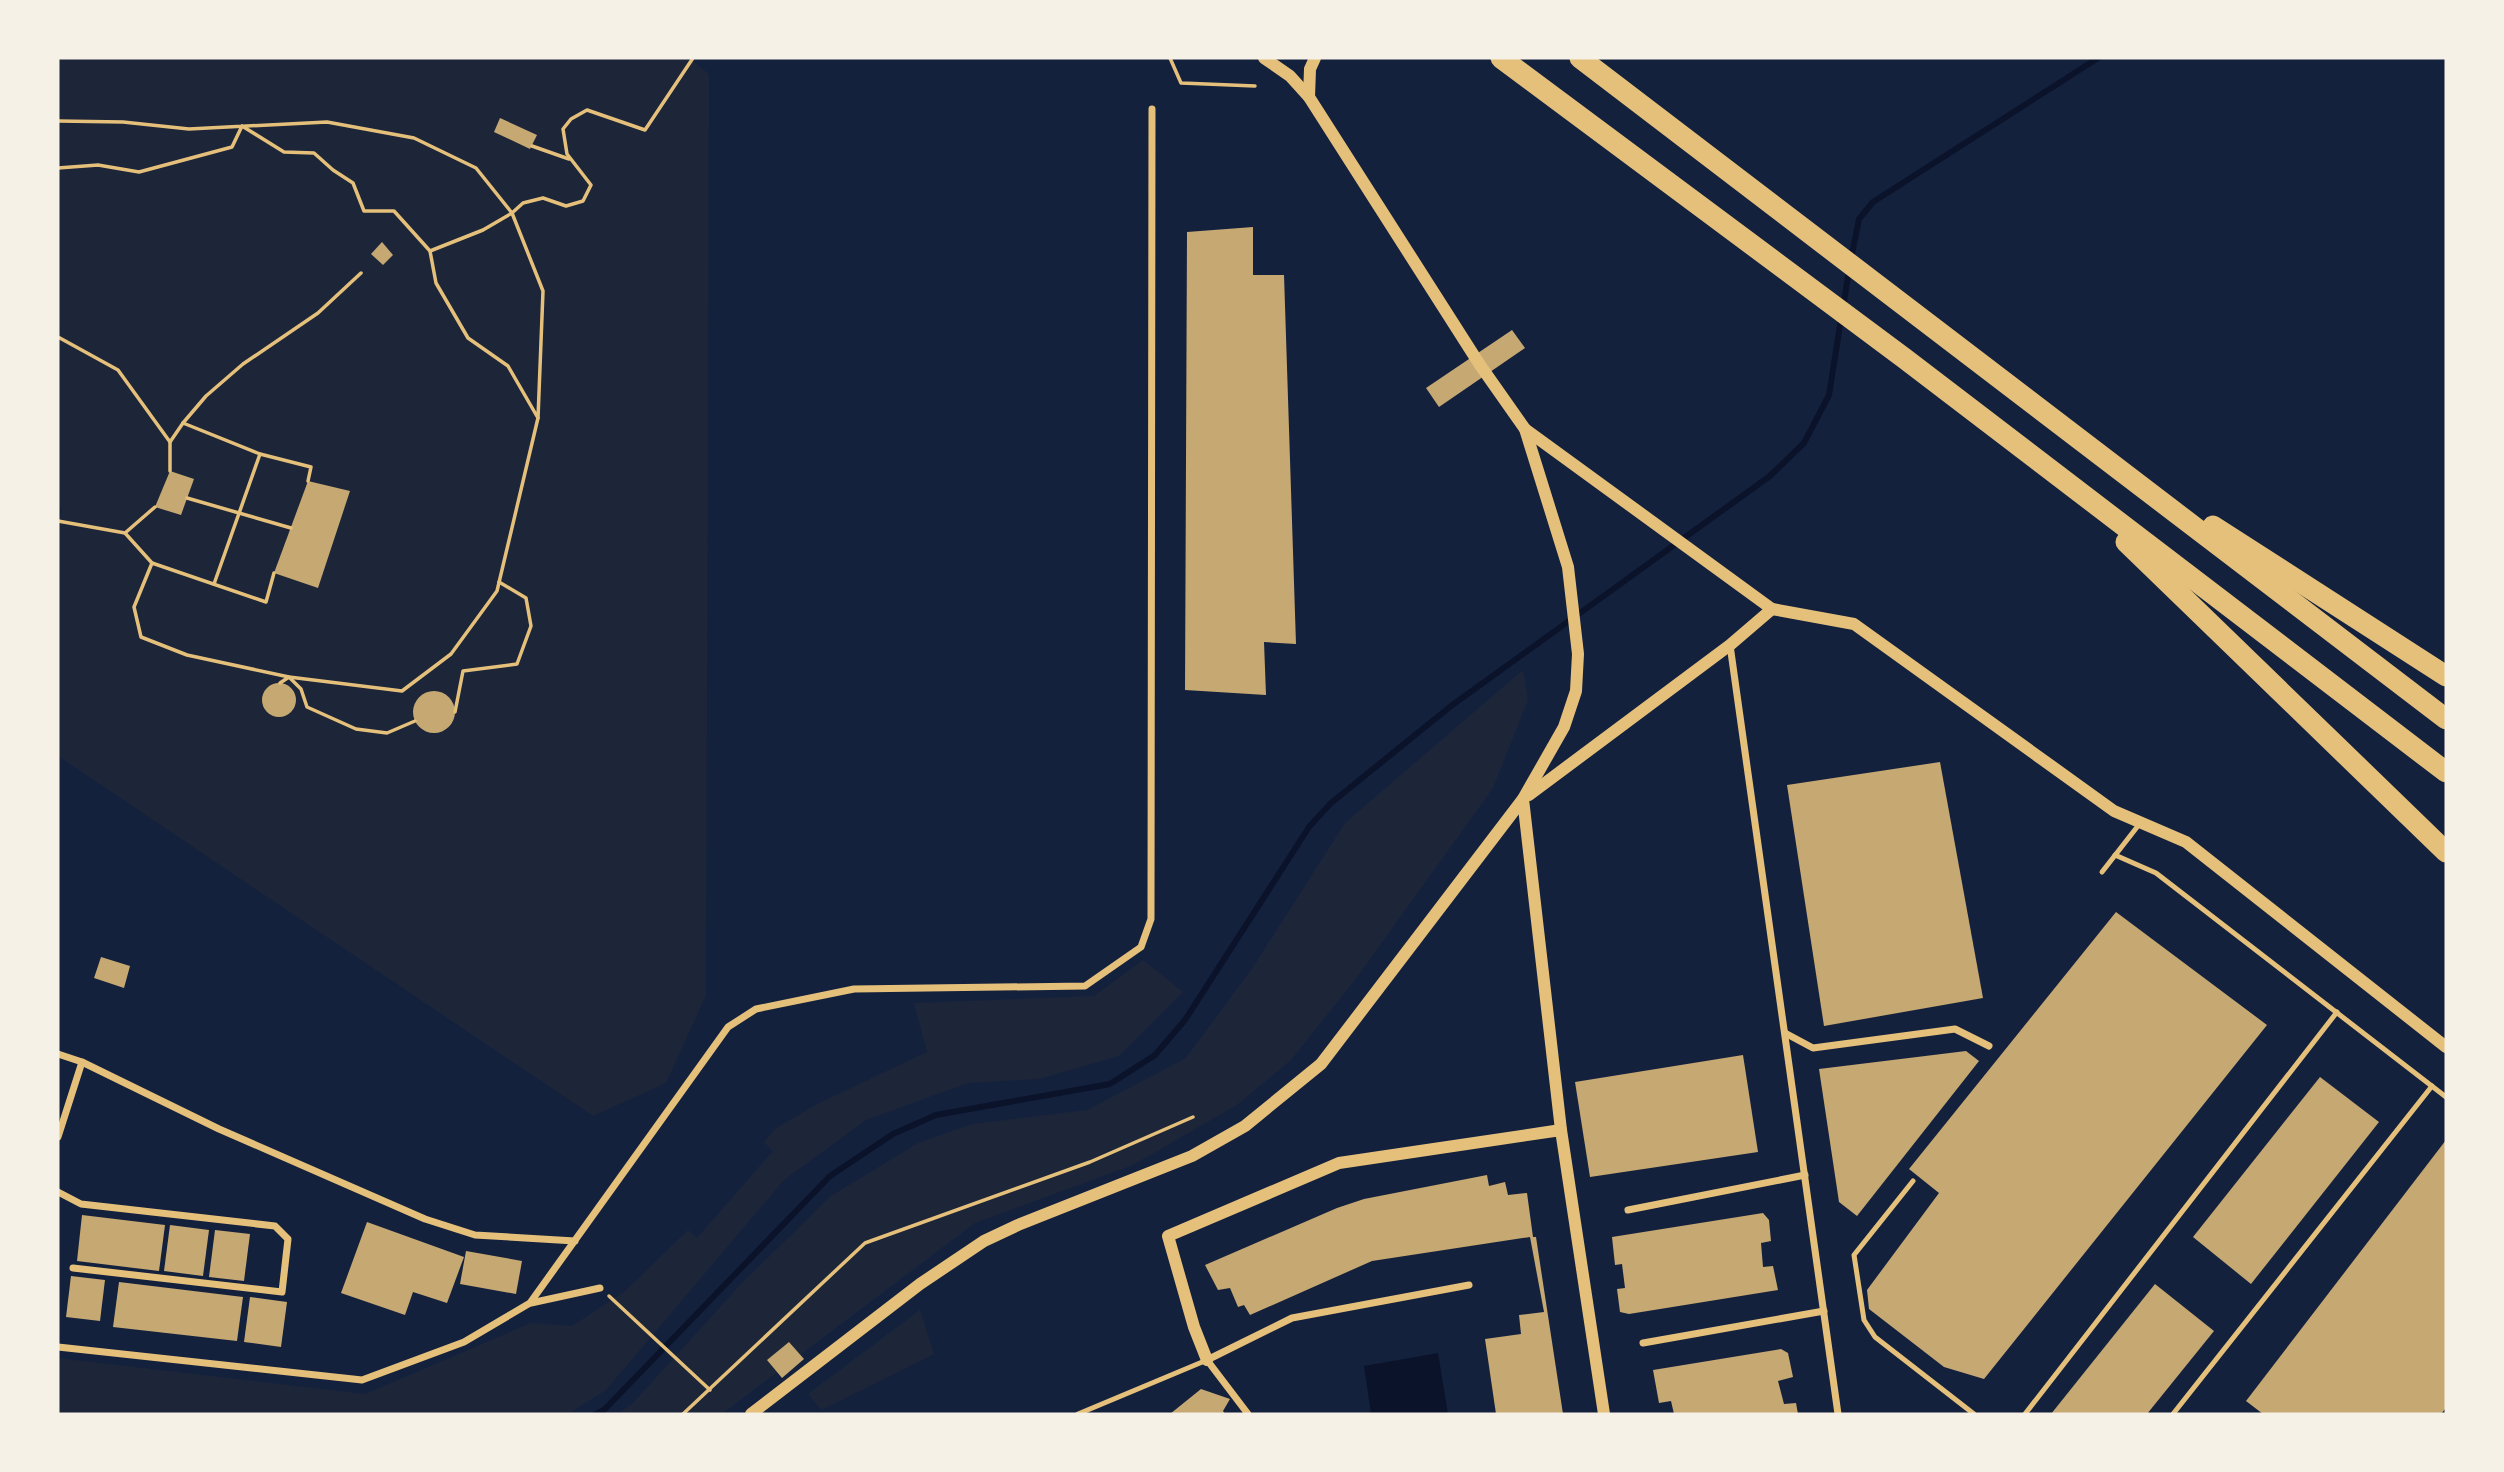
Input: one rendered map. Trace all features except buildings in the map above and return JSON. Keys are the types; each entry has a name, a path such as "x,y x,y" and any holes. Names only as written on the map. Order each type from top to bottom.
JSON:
{"highway":[{"path":"1501,58 1904,358 2446,772"},
{"path":"1580,58 2446,719"},
{"path":"2077,438 2446,676"},
{"path":"2053,472 2446,852"}],"street":[{"path":"751,1414 920,1284 984,1241 1192,1156 1245,1126 1321,1064 1523,799 1564,727 1576,691 1578,654 1568,567 1525,429 1480,365 1309,97 1290,76 1264,58"},
{"path":"1309,97 1310,69 1315,58"},
{"path":"530,1303 728,1027 756,1009 855,989 1085,986 1141,947 1151,919 1152,109"},
{"path":"1525,429 1772,609 1854,624 2114,811 2186,842 2446,1047"},
{"path":"1523,799 1730,645 1772,609"},
{"path":"1730,645 1838,1414"},
{"path":"1523,799 1561,1130 1604,1414"},
{"path":"1785,1033 1813,1048 1955,1030 1989,1046"},
{"path":"58,1054 82,1062 219,1129 425,1219 475,1235 575,1241"},
{"path":"58,1137 82,1062"},
{"path":"1248,1414 1207,1360 1194,1327 1168,1236 1339,1163 1561,1130"},
{"path":"1628,1210 1805,1175"},
{"path":"58,1192 81,1204 275,1226 288,1239 282,1292 73,1268"},
{"path":"1207,1360 1292,1318 1469,1285"},
{"path":"58,1347 362,1380 464,1342 530,1303 600,1288"},
{"path":"1643,1343 1824,1311"}],"lane":[{"path":"2102,872 2141,822"},
{"path":"2115,855 2156,873 2446,1097"},
{"path":"2025,1414 2336,1012"},
{"path":"2174,1414 2432,1086"},
{"path":"1913,1181 1854,1255 1864,1320 1875,1337 1974,1414"},
{"path":"1078,1414 1207,1360"}],"path":[{"path":"430,251 483,230 512,213 523,203 544,198 566,206 583,201 590,185 567,154 563,129 571,118 587,110 645,130 693,58"},
{"path":"1170,58 1181,83 1255,86"},
{"path":"58,121 123,122 189,128 327,122 414,138 476,168 512,213 543,290 538,418 497,591 451,654 402,691 289,677 187,655 141,637 134,607 152,562"},
{"path":"58,168 98,165 139,172 232,147 242,126"},
{"path":"242,126 284,152 314,153 353,183 364,211 394,211 430,251 436,282 468,338 508,366 538,418"},
{"path":"531,146 572,160"},
{"path":"170,471 170,442 206,396 243,364 318,313 361,273"},
{"path":"58,337 118,370 170,442"},
{"path":"183,422 260,454 311,467 308,481"},
{"path":"214,584 260,454"},
{"path":"187,498 291,528"},
{"path":"125,533 155,507"},
{"path":"58,521 125,533 152,562 266,602 274,573"},
{"path":"455,712 463,671 517,664 531,626 526,598 499,582"},
{"path":"280,683 289,677"},
{"path":"289,677 301,689 307,707 356,729 387,733 415,721"},
{"path":"682,1414 865,1243 1090,1163 1193,1117"},
{"path":"600,1288 709,1390"}],"shaded area":[{"path":"58,58 689,58 709,74 706,995 666,1083 593,1116 58,756 58,528 62,509 58,507"},
{"path":"1523,670 1528,700 1493,788 1355,980 1291,1060 1237,1105 1133,1165 975,1223 722,1414 617,1414 632,1404 741,1284 831,1196 918,1143 972,1124 1087,1110 1186,1058 1253,967 1345,823"},
{"path":"1143,960 1183,992 1119,1056 1039,1079 968,1083 866,1120 784,1180 606,1390 568,1414 58,1414 58,1358 365,1394 531,1323 572,1326 624,1292 688,1230 697,1238 773,1151 764,1142 775,1129 817,1104 927,1052 914,1003 1094,996"},
{"path":"920,1310 934,1354 821,1410 808,1394"},
{"path":"1438,1353 1448,1414 1371,1414 1364,1366"}],"waterway":[{"path":"1851,259 1859,219 1873,202 2098,58"},
{"path":"1843,308 1849,270"},
{"path":"596,1414 604,1410 830,1176 893,1134 936,1115 1110,1084 1155,1055 1185,1020 1309,827 1331,803 1451,706 1770,476 1804,443 1829,395 1841,319"}]}
